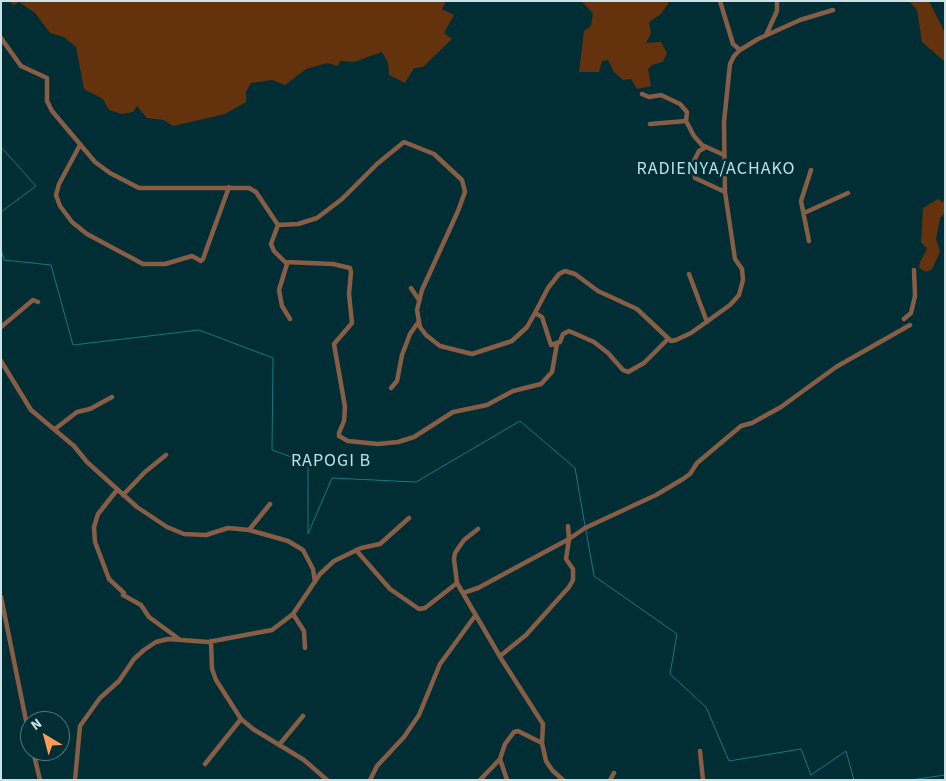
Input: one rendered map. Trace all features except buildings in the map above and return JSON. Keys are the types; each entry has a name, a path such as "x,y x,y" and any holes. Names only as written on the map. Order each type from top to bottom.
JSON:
{"street":[{"path":"720,1 733,44 740,50"},
{"path":"765,36 777,11 777,1"},
{"path":"278,225 298,224 317,218 342,200 377,164 404,142 434,154 462,180 465,192 419,300 417,310 419,321 423,331 432,341 440,346 472,354 515,339 530,323 548,288 564,271 575,274 598,291 637,309 668,339 678,340 707,322 735,300 743,280 742,269 735,258 724,192 726,87 730,64 740,50 765,36 800,20 833,10"},
{"path":"1,38 21,66 47,78 47,101 52,111 80,145 110,173 140,188 228,187 253,189 278,225"},
{"path":"642,94 649,97 661,95 680,104 687,112 686,121 694,136 706,147 724,155"},
{"path":"650,124 686,121"},
{"path":"80,145 59,184 56,195 60,206 72,222 87,234 143,264 165,264 192,256 201,260 204,259 228,187"},
{"path":"706,147 699,151 694,161 695,178 724,192"},
{"path":"809,241 800,201 810,170"},
{"path":"804,213 848,193"},
{"path":"278,225 271,244 274,251 285,262 333,264 350,268 352,323 334,344 345,407 344,421 339,436 348,441 378,444 398,442 414,437 453,412 487,405 513,391 541,384 552,372 557,344 560,342 563,334 569,330 594,342 608,353 622,370 628,372 644,363 668,339"},
{"path":"285,262 285,275 280,290 282,306 290,319"},
{"path":"904,319 910,313 915,296 914,270"},
{"path":"689,274 707,322"},
{"path":"411,288 419,300"},
{"path":"1,327 32,300 38,302"},
{"path":"535,313 542,317 550,343 557,344"},
{"path":"391,388 397,381 402,355 410,334 419,321"},
{"path":"463,593 478,588 534,555 569,539 585,528 656,495 683,479 690,474 697,463 741,426 752,423 780,407 836,368 910,325"},
{"path":"1,361 31,410 55,430 117,490 167,527 184,534 206,535 228,528 249,530 281,539 300,548 313,569 315,582"},
{"path":"55,430 73,415 90,409 112,397"},
{"path":"123,495 145,472 166,455"},
{"path":"117,490 98,514 94,527 95,542 110,579 123,594 141,605 150,617 179,639"},
{"path":"249,530 270,504"},
{"path":"75,780 79,756 78,734 85,719 100,698 119,681 134,659 144,650 156,642 179,639 211,641 264,633 272,630 293,614 315,582 334,561 356,550 380,544 409,518"},
{"path":"500,656 526,635 569,587 573,569 566,559 569,539 568,526"},
{"path":"478,529 464,540 455,552 457,583 475,616 543,724 542,743 546,760 552,770 563,780"},
{"path":"356,550 390,589 418,609 425,608 457,583"},
{"path":"1,597 24,711"},
{"path":"293,614 304,631 305,648"},
{"path":"370,780 377,766 412,725 424,704 440,664 475,616"},
{"path":"1,635 8,634"},
{"path":"211,641 212,669 216,680 240,719 314,766 327,780"},
{"path":"279,744 303,716"},
{"path":"205,764 240,719"},
{"path":"480,780 500,760 505,744 514,732 518,731 542,743"},
{"path":"700,751 703,780"},
{"path":"500,760 507,780"},
{"path":"35,761 40,780"},
{"path":"610,780 614,773"}],"shaded area":[{"path":"8,1 446,1 442,9 454,15 444,33 452,39 423,67 414,68 405,83 389,75 388,63 382,52 354,62 340,61 338,66 327,63 306,69 285,85 272,80 251,83 246,92 246,102 225,114 173,126 164,120 147,118 137,106 133,112 122,114 109,110 103,99 84,89 76,47 64,37 50,33 35,13 19,2 14,5"},
{"path":"581,1 670,1 661,14 649,22 651,33 646,43 661,42 667,53 663,62 652,65 648,69 651,86 637,89 631,79 623,80 614,72 608,60 602,61 599,72 579,72 584,31 591,26 593,13"},
{"path":"909,1 929,1 945,33 945,62 922,42 917,10"},
{"path":"938,199 942,202 945,200 945,213 940,218 936,239 940,252 932,269 926,272 919,268 927,249 921,242 923,208"}],"waterway":[{"path":"1,147 36,186 1,212"},
{"path":"1,249 4,260 51,265 73,345 199,330 273,358 272,450 308,463 308,534 332,478 416,482 520,421 575,468 585,526"},
{"path":"586,530 594,576 677,634 670,674 706,707 729,761 801,749 811,775 846,751 854,780"},
{"path":"911,780 945,775"}],"district":[{"name":"RADIENYA/ACHAKO","path":"716,170"},
{"name":"RAPOGI B","path":"331,462"}]}
